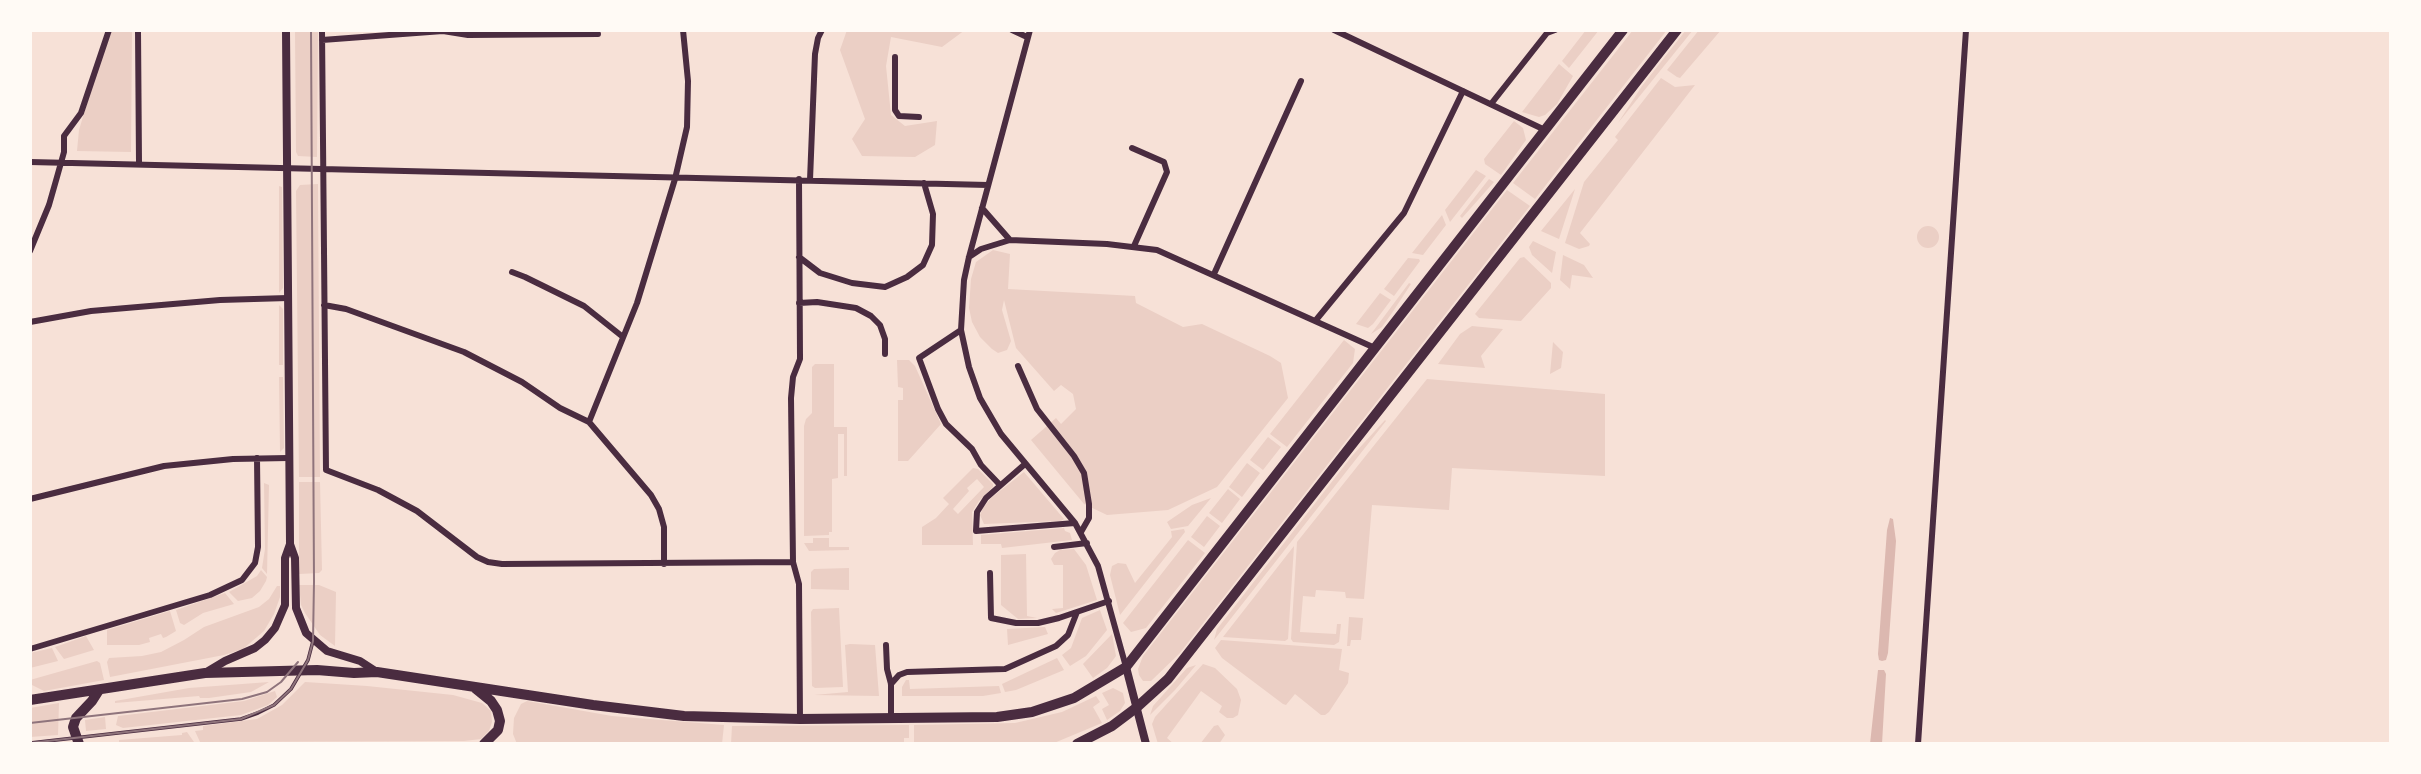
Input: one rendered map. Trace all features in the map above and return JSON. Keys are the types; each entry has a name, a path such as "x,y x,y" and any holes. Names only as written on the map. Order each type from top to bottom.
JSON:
{"main road":[{"path":"30,700 205,673 303,670 354,673 377,671 475,688 491,688 593,705 684,716 800,719 997,717 1032,712 1074,698 1126,667 1623,30"},
{"path":"1077,744 1108,728 1136,708 1168,679 1677,30"},
{"path":"475,688 491,701 500,721 498,730 484,744"},
{"path":"77,740 73,727 76,718 99,690"}],"street":[{"path":"30,251 49,205 61,163 64,136 81,113 109,30"},
{"path":"138,30 139,163"},
{"path":"286,30 288,458 290,544 295,558 296,608 301,623 313,640 327,651 360,661 377,671"},
{"path":"322,30 326,470 378,490 417,510 488,562 793,562"},
{"path":"589,422 637,303 675,179 687,127 688,80 683,30"},
{"path":"810,180 815,54 822,30"},
{"path":"1012,30 1028,34 969,257 964,280 961,330 969,367 981,398 1001,434 1075,523 1098,566 1146,744"},
{"path":"1334,30 1545,130"},
{"path":"1539,30 1547,33"},
{"path":"1491,104 1547,33 1555,30"},
{"path":"1918,744 1966,30"},
{"path":"322,40 443,31 468,35 598,34"},
{"path":"895,57 895,110 899,116 919,117"},
{"path":"1214,274 1301,80"},
{"path":"1316,320 1404,213 1463,91"},
{"path":"1132,148 1164,162 1167,172 1134,246"},
{"path":"30,162 988,185"},
{"path":"799,179 800,359 793,377 791,398 793,562 799,584 800,719"},
{"path":"799,257 820,272 852,283 885,287 907,277 923,265 932,245 933,214 924,183"},
{"path":"982,208 1010,240"},
{"path":"969,257 981,249 1010,240 1134,246 1157,250 1374,348"},
{"path":"512,272 584,306 623,337"},
{"path":"30,322 91,311 220,300 288,298"},
{"path":"799,303 817,302 856,308 871,316 880,325 885,339 885,354"},
{"path":"324,305 346,309 464,352 522,382 560,408 589,422 651,495 659,509 664,527 664,564"},
{"path":"961,330 919,358 922,370 946,424 972,449 981,465 1000,485"},
{"path":"1018,366 1037,409 1074,456 1083,473 1089,504 1088,518 1081,532"},
{"path":"30,649 210,595 242,580 255,563 258,547 257,458"},
{"path":"30,499 164,466 288,458"},
{"path":"1025,464 986,498 977,512 976,531 1075,523"},
{"path":"1054,547 1087,543"},
{"path":"205,673 255,648 275,628 285,605 285,558 290,544"},
{"path":"990,573 990,618 1016,624 1038,623 1109,601"},
{"path":"891,684 907,671 1005,668 1056,646 1068,635 1077,612"},
{"path":"886,645 891,684 891,718"}],"lane":[{"path":"30,743 77,740 241,719 274,705 291,689 303,670 313,640"}],"shaded area":[{"path":"109,30 132,30 131,152 77,151 79,130"},
{"path":"295,30 318,30 317,157 298,156 296,152"},
{"path":"847,30 965,30 942,47 891,37 886,66 891,115 905,126 937,121 935,145 915,157 862,156 852,139 865,119 840,50"},
{"path":"1586,30 1599,30 1569,68 1562,61"},
{"path":"1633,30 1667,30 1535,199 1513,183"},
{"path":"1686,30 1693,30 1618,123 1642,86"},
{"path":"1699,30 1721,30 1680,78 1677,77 1667,70"},
{"path":"1559,64 1573,76 1557,104 1539,117 1522,112"},
{"path":"1661,78 1675,87 1695,85 1580,233 1589,246 1579,249 1565,243 1584,182 1618,140 1615,137"},
{"path":"1514,121 1523,128 1526,140 1501,175 1485,164 1484,159"},
{"path":"1476,170 1486,176 1450,222 1445,210"},
{"path":"1489,179 1494,182 1462,218 1460,216"},
{"path":"318,184 320,477 299,477 296,191 300,185"},
{"path":"279,186 282,187 283,288 279,293"},
{"path":"1575,189 1559,239 1541,231"},
{"path":"1507,190 1530,206 1179,654 1151,681 1143,681 1138,669 1143,656"},
{"path":"1442,215 1446,225 1423,255 1412,253"},
{"path":"1924,226 1932,226 1939,233 1939,241 1932,248 1924,248 1917,241 1917,233"},
{"path":"1533,241 1556,252 1552,273 1532,255 1529,247"},
{"path":"993,250 1010,254 1008,289 1135,296 1136,303 1183,327 1202,324 1270,356 1281,363 1288,398 1217,487 1168,510 1107,515 1084,504 1031,440 1056,418 1061,424 1076,409 1073,394 1061,385 1054,391 1016,348 1004,300 1002,310 1011,341 1007,350 998,353 992,349 980,337 972,322 969,308 971,279 976,262"},
{"path":"1563,255 1584,265 1593,278 1572,275 1570,289 1560,280"},
{"path":"1524,257 1551,283 1551,288 1521,321 1479,318 1475,314 1520,258"},
{"path":"1408,258 1420,261 1394,296 1384,289"},
{"path":"1409,283 1411,284 1382,327 1371,334"},
{"path":"1380,293 1391,300 1373,324 1368,328 1356,324"},
{"path":"279,305 283,309 283,365 279,365"},
{"path":"1472,326 1503,329 1481,356 1485,368 1438,364 1460,334"},
{"path":"1344,340 1355,349 1353,363 1287,447 1270,434"},
{"path":"1553,342 1563,352 1561,368 1550,374"},
{"path":"897,360 909,360 915,366 941,424 908,461 898,461 898,400 903,400 903,388 898,387"},
{"path":"815,364 834,364 834,427 847,427 847,476 844,476 844,434 838,434 838,478 832,479 832,532 829,532 829,535 804,536 804,426 812,413 812,367"},
{"path":"279,377 283,377 284,448 280,452"},
{"path":"1427,379 1605,394 1605,476 1452,468 1449,510 1372,505 1364,599 1346,598 1345,592 1316,590 1315,597 1303,596 1300,632 1336,634 1337,624 1341,624 1339,642 1334,645 1293,642 1291,639 1297,542"},
{"path":"1385,420 1214,640 1217,629 1352,456"},
{"path":"1268,437 1281,447 1263,470 1250,460"},
{"path":"1247,463 1260,473 1242,497 1229,487"},
{"path":"973,468 978,469 993,484 972,512 973,545 922,545 922,527 936,518 949,504 943,498","holes":["977,479 984,487 958,514 953,509 969,491 967,488"]},
{"path":"1024,472 1064,519 984,524 980,515 983,508 991,498"},
{"path":"299,482 320,482 322,570 319,573 299,574"},
{"path":"264,483 269,485 267,574 262,568 265,549"},
{"path":"1228,489 1240,499 1222,523 1209,513"},
{"path":"1211,498 1188,526 1171,529 1167,522 1192,505"},
{"path":"1207,516 1220,526 1204,547 1191,537"},
{"path":"1890,518 1893,519 1896,541 1888,653 1886,660 1882,661 1879,660 1878,654"},
{"path":"1064,528 1070,533 1072,540 1002,548 1001,544 981,544 981,535"},
{"path":"1184,529 1185,532 1120,615 1110,575 1112,566 1118,563 1126,564 1135,583 1172,537 1171,531"},
{"path":"813,538 829,538 829,547 849,547 849,550 809,551 804,543 813,543"},
{"path":"1188,540 1205,553 1146,628 1131,632 1123,623"},
{"path":"1294,546 1288,639 1223,637"},
{"path":"1074,549 1086,565 1097,600 1056,613 1052,609 1063,608 1063,565 1054,565 1051,559 1060,550"},
{"path":"1026,554 1027,616 1037,618 1018,619 1001,605 1001,555"},
{"path":"849,568 849,590 811,589 811,572 814,569"},
{"path":"261,570 267,577 266,581 252,598 238,601 229,592 257,576"},
{"path":"299,585 319,585 336,592 335,646 320,635 305,613 301,605"},
{"path":"277,586 280,586 280,597 274,614 264,631 243,649 110,677 107,662 109,658 161,652 204,627 259,607 269,599"},
{"path":"225,593 234,604 203,613 184,625 180,623 176,610"},
{"path":"839,608 843,687 815,688 812,686 811,612 813,609"},
{"path":"1100,610 1107,630 1086,656 1070,666 1062,655 1071,648 1082,618"},
{"path":"170,611 176,631 166,637 163,638 161,634 149,638 150,642 139,645 107,645 107,630"},
{"path":"1349,617 1363,618 1361,640 1351,640 1350,646 1347,646"},
{"path":"1045,627 1048,634 1008,645 1007,629"},
{"path":"1112,634 1116,656 1107,668 1093,678 1083,664"},
{"path":"86,636 94,650 64,659 55,647"},
{"path":"1221,640 1342,649 1339,670 1349,673 1348,683 1325,715 1321,715 1295,694 1286,705 1283,704 1222,658 1215,648"},
{"path":"845,645 875,645 879,696 814,695 848,692"},
{"path":"52,648 58,661 30,668 30,653"},
{"path":"1057,658 1064,670 1005,692 1002,684"},
{"path":"97,661 100,663 104,680 44,691 30,684 30,680"},
{"path":"1203,664 1215,668 1237,689 1241,700 1238,715 1227,718 1219,712 1222,706 1201,691 1167,738 1174,744 1158,744 1152,724 1155,717"},
{"path":"1196,665 1150,715 1153,706 1187,668"},
{"path":"1878,670 1884,670 1886,674 1882,744 1870,744"},
{"path":"906,680 909,680 910,689 999,686 1001,693 983,696 902,696 902,687"},
{"path":"269,682 251,692 209,698 199,696 115,703 189,688"},
{"path":"305,682 453,695 482,703 491,711 492,722 489,731 481,739 464,741 200,742 195,731 203,730 203,726 257,719 282,705"},
{"path":"1113,688 1123,693 1125,703 1120,711 1107,720 1102,709 1109,705 1102,693"},
{"path":"275,691 277,697 268,705 241,715 123,728 116,725 118,716 244,701"},
{"path":"1096,696 1100,702 1093,707 1102,723 1054,743 909,744 914,742 914,725 1015,723 1062,712"},
{"path":"527,701 612,716 724,725 722,744 517,744 513,734 514,718 521,704"},
{"path":"59,703 58,735 30,737 30,708"},
{"path":"105,717 106,729 86,731 85,720"},
{"path":"909,725 909,738 904,738 904,744 731,744 732,726"},
{"path":"1218,725 1225,735 1219,744 1200,744 1214,726"},
{"path":"187,732 194,742 119,744 119,740 182,735"}],"tram line":[{"path":"30,743 241,719 274,705 291,689 308,660 313,641 314,582 311,30"},
{"path":"30,723 242,699 267,692 281,682 298,662"}]}
